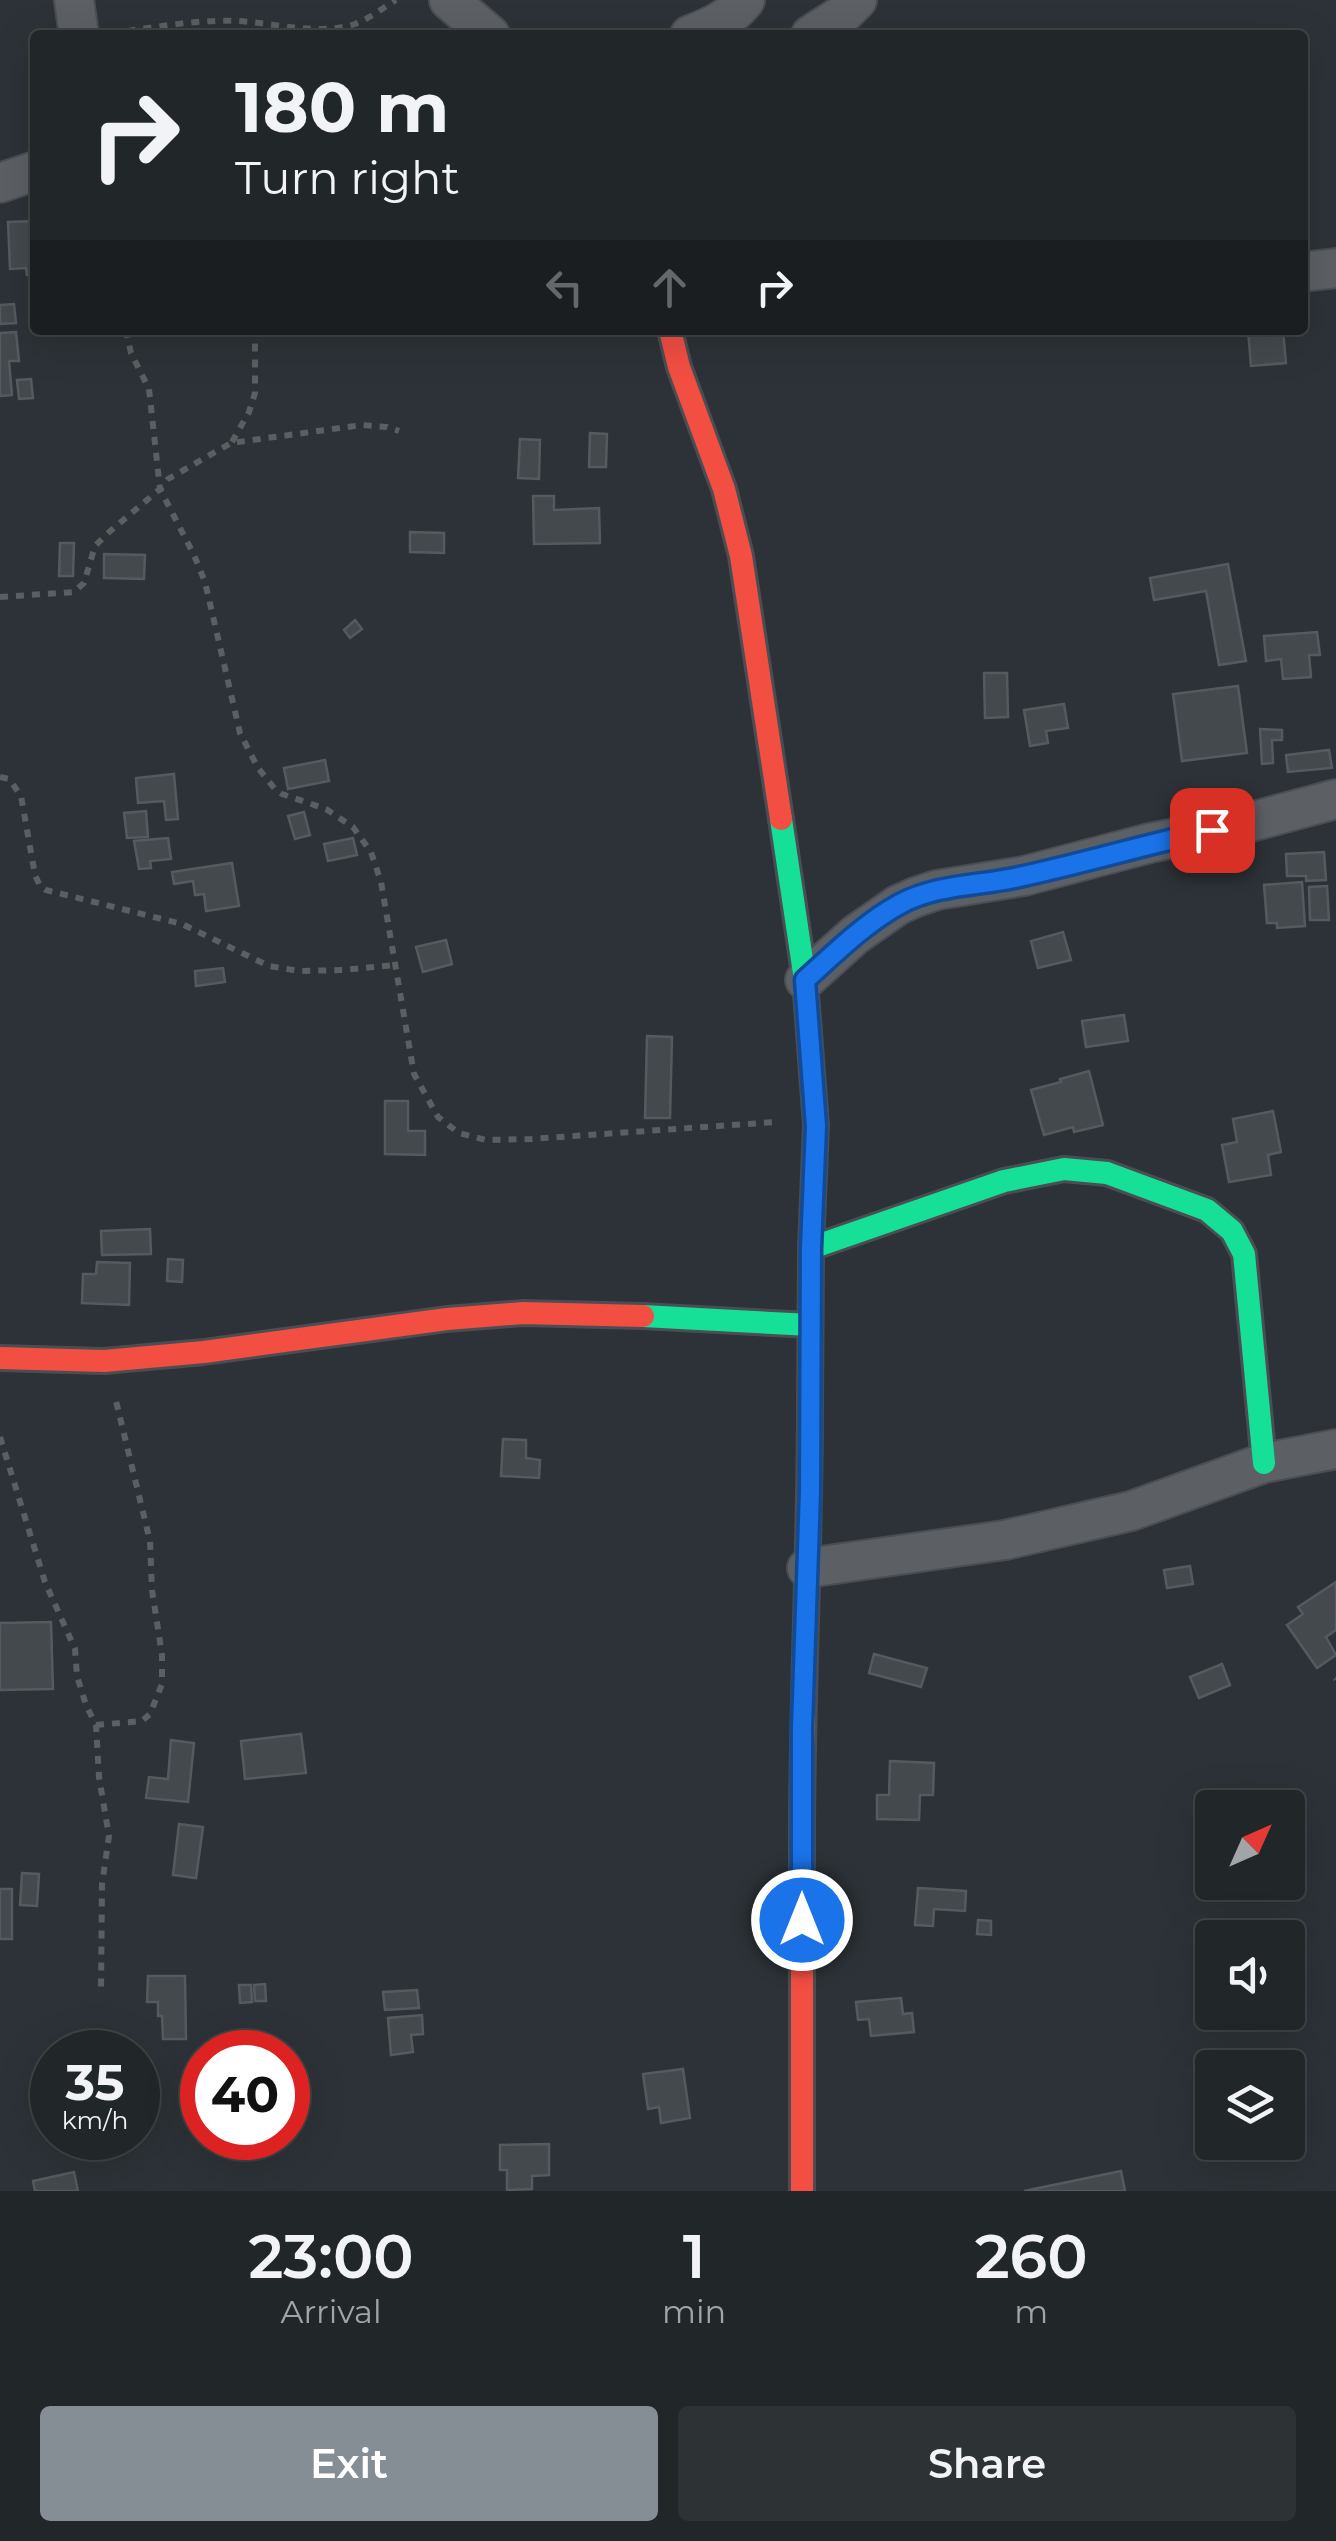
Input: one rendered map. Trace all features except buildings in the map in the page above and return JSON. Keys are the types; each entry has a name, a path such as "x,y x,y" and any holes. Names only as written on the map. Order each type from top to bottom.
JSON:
{"street":[{"path":"74,0 92,30"},
{"path":"449,0 484,30"},
{"path":"704,30 746,0"},
{"path":"819,30 857,0"},
{"path":"0,183 30,173"},
{"path":"1308,271 1336,268"},
{"path":"671,335 742,556 805,980 816,1126 802,1728 802,2191"},
{"path":"805,980 856,935 916,896 1024,876 1336,799"},
{"path":"811,1248 1004,1182 1064,1169 1107,1173 1207,1210 1232,1230 1244,1254 1264,1463"},
{"path":"0,1358 104,1361 523,1313 810,1325"},
{"path":"807,1568 1006,1540 1130,1511 1264,1463 1336,1449"}],"path":[{"path":"129,30 238,21 316,29 356,24 396,0"},
{"path":"127,335 131,353 149,389 160,489 205,582 240,733 258,768 275,789 326,809 366,842 381,882 414,1074 438,1118 458,1133 486,1140 780,1122 791,1126 814,1149"},
{"path":"231,443 255,393 255,335"},
{"path":"0,597 74,592 84,583 95,546 168,479 231,443 362,425 387,426 398,431"},
{"path":"0,776 9,779 20,796 35,875 46,890 182,924 269,966 299,971 394,965"},
{"path":"96,1724 142,1720 150,1714 162,1684 150,1541 104,1361"},
{"path":"0,1437 4,1473 44,1582 75,1648 77,1676 96,1724 109,1836 102,1884 101,1992"}],"traffic: fast":[{"path":"781,819 805,980 816,1125 810,1404"},
{"path":"811,1248 1004,1181 1064,1169 1107,1173 1207,1210 1232,1231 1244,1254 1264,1463"},
{"path":"643,1316 810,1325"}],"traffic: slow":[{"path":"802,1837 810,1404"}],"traffic: jam":[{"path":"671,335 679,367 724,489 741,556 781,819"},
{"path":"0,1358 104,1361 523,1313 643,1316"},
{"path":"802,1837 802,2191"}],"route":[{"path":"802,1920 802,1728 816,1126 805,980 856,935 916,896 1024,876 1212,830"}]}
